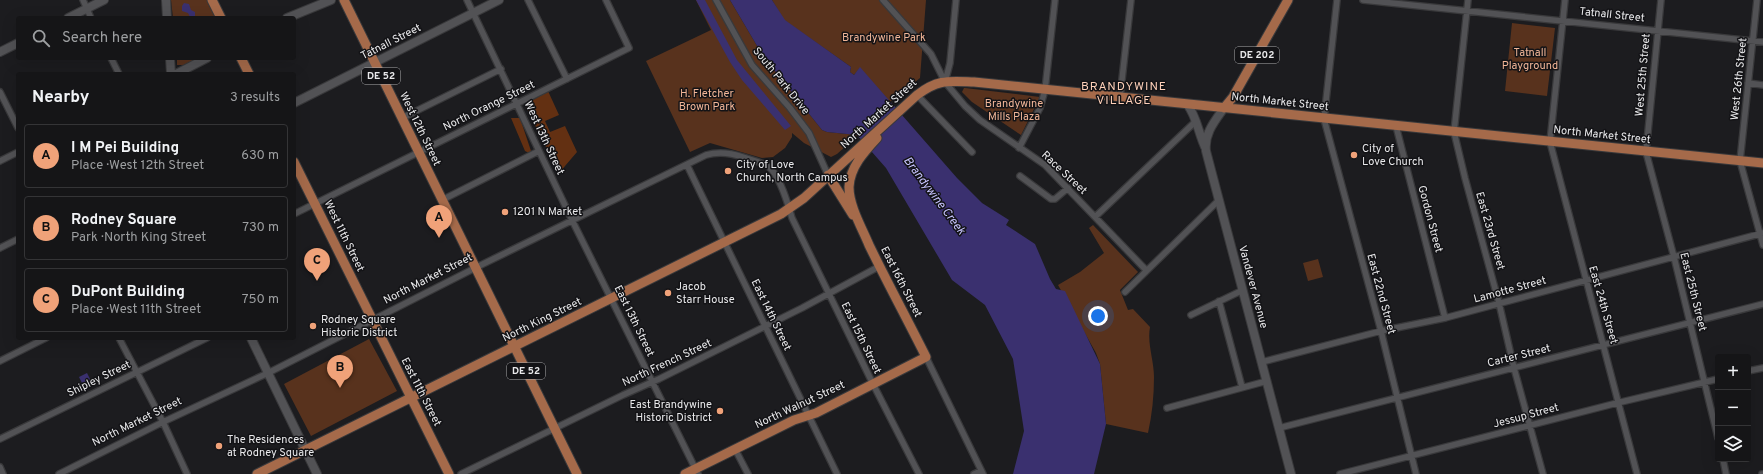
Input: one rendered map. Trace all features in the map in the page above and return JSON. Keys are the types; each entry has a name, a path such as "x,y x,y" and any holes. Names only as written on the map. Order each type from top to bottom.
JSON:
{"main road":[{"path":"212,0 220,16"},
{"name":"West 12th Street","path":"344,0 476,268"},
{"name":"DE 202","path":"1224,108 1233,97 1288,0"},
{"path":"242,60 249,72"},
{"name":"North Market Street","path":"828,175 859,152 917,95 932,84 945,82 974,82 1763,163"},
{"name":"East 16th Street","path":"859,152 851,175 849,188 853,206 862,230 926,357"},
{"name":"West 11th Street","path":"296,166 372,320"},
{"path":"828,175 862,230"},
{"name":"North King Street","path":"258,474 725,243 789,209 804,198 828,175"},
{"name":"DE 52","path":"476,268 576,474"},
{"name":"East 11th Street","path":"372,320 449,474"},
{"name":"North Walnut Street","path":"685,474 697,471 735,449 873,384 926,357"}],"street":[{"path":"82,0 90,16"},
{"path":"72,16 104,0"},
{"path":"166,0 167,16"},
{"path":"292,16 331,0"},
{"name":"West 13th Street","path":"467,0 572,220"},
{"name":"Tatnall Street","path":"296,102 499,0"},
{"path":"528,0 567,79"},
{"name":"North Orange Street","path":"296,213 629,48 606,0"},
{"name":"South Park Drive","path":"716,0 752,65 790,108 809,133 828,175"},
{"name":"Race Street","path":"883,0 931,54 945,82 965,106 980,120 1045,165 1146,270"},
{"path":"945,82 950,63 956,0"},
{"path":"1019,148 1040,108 1045,90 1055,0"},
{"path":"1120,97 1131,0"},
{"path":"1324,119 1337,0"},
{"name":"Tatnall Street","path":"1363,0 1417,3 1467,11 1763,42"},
{"name":"East 23rd Street","path":"1468,0 1454,132 1499,303 1514,368 1543,474"},
{"name":"East 24th Street","path":"1564,0 1550,142 1637,474"},
{"name":"West 25th Street","path":"1646,152 1661,0"},
{"name":"West 26th Street","path":"1740,161 1757,0"},
{"path":"0,52 16,44"},
{"path":"112,60 118,72"},
{"path":"170,60 171,72"},
{"path":"180,72 203,60"},
{"path":"402,118 501,69"},
{"path":"1748,84 1763,85"},
{"path":"0,92 16,124"},
{"path":"917,95 972,152"},
{"path":"1186,104 1193,112 1200,137 1206,151"},
{"name":"Vandever Avenue","path":"1224,108 1215,120 1207,135 1206,151 1291,474"},
{"name":"East 22nd Street","path":"1324,119 1381,331 1416,474"},
{"path":"1095,217 1196,121"},
{"name":"Gordon Street","path":"1396,126 1445,318"},
{"path":"442,200 539,151"},
{"name":"North Market Street","path":"59,474 163,422 268,373 706,154 720,152 739,156 763,164 773,171 784,194 789,209"},
{"name":"East 25th Street","path":"1646,152 1674,257 1715,426"},
{"path":"0,161 16,153"},
{"path":"1740,161 1761,233 1763,245"},
{"name":"East 14th Street","path":"687,164 836,473"},
{"path":"1020,176 1051,199 1056,199 1068,188"},
{"path":"1125,292 1219,200"},
{"name":"East 15th Street","path":"789,209 873,384 919,474"},
{"name":"East 13th Street","path":"572,220 697,471"},
{"name":"Lamotte Street","path":"1262,362 1381,331 1445,318 1761,233"},
{"path":"0,248 16,240"},
{"name":"North French Street","path":"461,474 554,428 653,382 880,266"},
{"path":"1191,315 1243,290"},
{"path":"1219,301 1242,387"},
{"name":"Carter Street","path":"1279,428 1763,304"},
{"path":"0,360 42,340"},
{"path":"121,340 163,422 186,474"},
{"name":"Shipley Street","path":"0,439 203,340"},
{"path":"252,340 306,450 316,474"},
{"name":"East 16th Street","path":"926,357 982,472"},
{"path":"1751,370 1763,368"},
{"name":"Jessup Street","path":"1340,474 1617,402 1715,380"},
{"path":"1167,408 1267,381"},
{"path":"735,449 748,474"},
{"path":"1724,462 1726,474"},
{"path":"0,467 3,474"},
{"path":"974,474 982,472"},
{"path":"829,474 836,473"}],"green space":[{"path":"171,0 208,0 217,16 173,16"},
{"name":"H. Fletcher Brown Park","path":"696,0 730,0 763,56 822,130 827,132 857,135 856,137 837,154 831,157 804,143 792,133 792,137 785,148 773,157 762,158 710,143 690,152 646,61 711,30"},
{"name":"Brandywine Park","path":"772,0 926,0 920,78 890,102 860,68 854,75 850,72 851,67 784,20"},
{"name":"Tatnall Playground","path":"1512,23 1555,28 1547,96 1505,91"},
{"path":"177,60 195,60 184,65 177,65"},
{"name":"Brandywine Mills Plaza","path":"964,88 1040,97 1021,135 972,102 962,92"},
{"path":"1093,225 1138,272 1120,290 1128,310 1133,309 1150,327 1149,340 1154,371 1154,384 1152,412 1148,433 1106,424 1100,364 1096,353 1058,285 1080,272 1104,253 1089,228"},
{"path":"1318,259 1323,277 1308,281 1303,263"},
{"path":"369,339 397,391 311,436 284,384"}],"shaded area":[{"path":"548,91 559,115 545,121 550,132 565,126 577,152 559,173 525,105"},
{"path":"511,118 520,118 531,151 529,153 525,151"}],"water":[{"path":"696,0 705,0 737,60 791,126 785,130 742,80 730,62"},
{"name":"Brandywine Creek","path":"730,0 772,0 785,20 851,67 850,72 854,75 860,67 957,178 982,203 1009,220 1006,225 1035,244 1050,279 1056,289 1065,291 1100,364 1106,424 1094,474 1013,474 1024,431 1013,359 985,305 952,280 886,168 857,135 827,132 822,130 763,56"},
{"path":"184,3 189,4 191,10 195,12 195,16 190,16 188,13 182,11 182,6"},
{"path":"87,373 91,381 83,385 79,377"}],"place":[{"name":"City of Love Church","path":"1354,155"},
{"name":"City of Love Church, North Campus","path":"728,171"},
{"name":"1201 N Market","path":"505,212"},
{"name":"I M Pei Building","path":"439,238"},
{"name":"DuPont Building","path":"317,281"},
{"name":"Jacob Starr House","path":"668,293"},
{"name":"Rodney Square Historic District","path":"313,326"},
{"name":"Rodney Square","path":"340,388"},
{"name":"East Brandywine Historic District","path":"720,411"},
{"name":"The Residences at Rodney Square","path":"219,446"}],"district":[{"name":"BRANDYWINE VILLAGE","path":"1124,94"}]}
